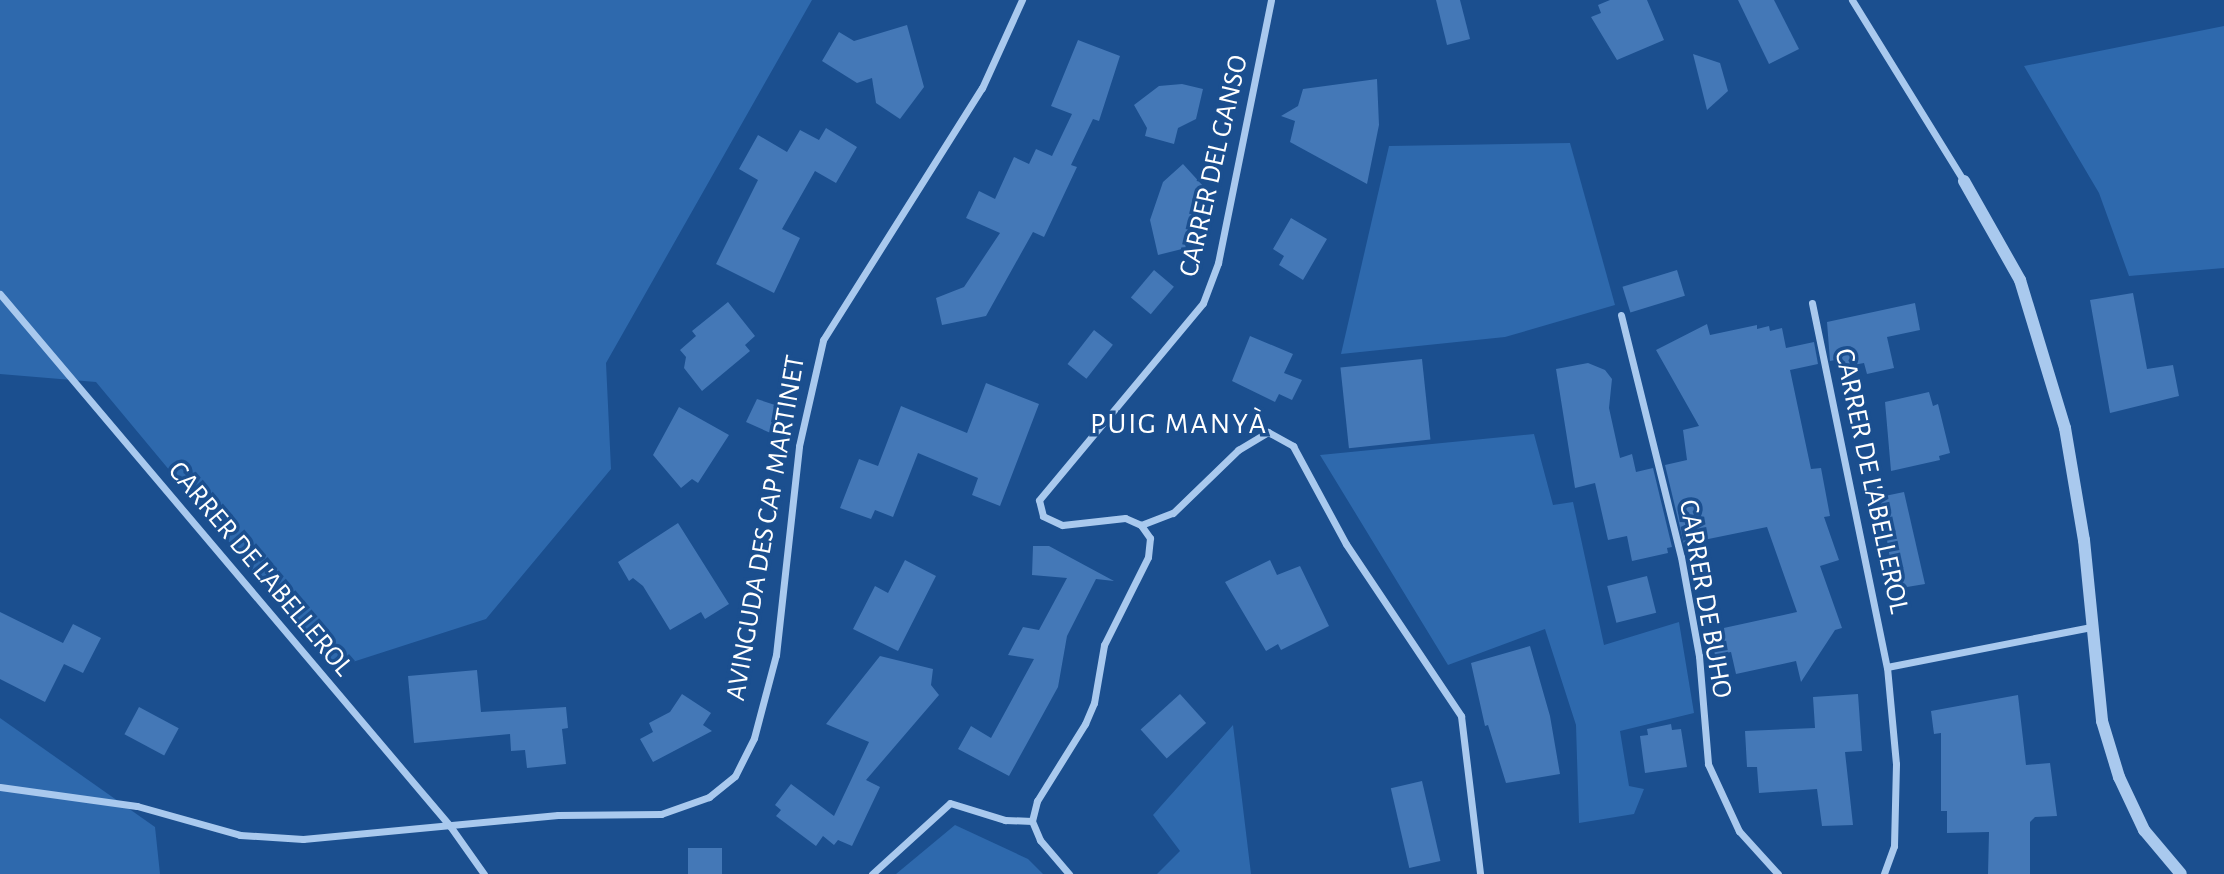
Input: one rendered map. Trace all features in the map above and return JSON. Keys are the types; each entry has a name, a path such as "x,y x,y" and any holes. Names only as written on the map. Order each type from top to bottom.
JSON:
{"street":[{"name":"AVINGUDA DES CAP MARTINET","path":"0,787 137,807 240,835 303,839 558,815 661,814 709,797 735,776 754,738 776,655 799,446 823,340 982,88 1022,0"},
{"name":"CARRER DEL GANSO","path":"1271,0 1218,262 1203,303 1039,500 1043,516 1062,525 1125,519 1141,525 1173,513 1238,450 1268,432 1293,446 1346,544 1461,716 1480,874"},
{"path":"1852,0 1964,181 2020,280 2065,428 2084,540 2102,721 2119,777 2144,830 2181,874"},
{"name":"CARRER DE L'ABELLEROL","path":"0,294 450,826 484,874"},
{"name":"CARRER DE L'ABELLEROL","path":"1812,303 1887,667 1896,764 1894,846 1884,874"},
{"name":"CARRER DE BUHO","path":"1621,315 1681,557 1699,656 1707,764 1739,831 1777,874"},
{"path":"1069,874 1040,840 1032,821 1037,801 1090,713 1104,645 1148,557 1150,538 1141,525"},
{"path":"1887,667 2091,627"},
{"path":"872,874 950,803 1004,820 1032,821"}],"shaded area":[{"path":"0,0 812,0 606,363 611,469 486,619 334,668 96,382 0,374"},
{"path":"2224,26 2224,268 2129,276 2099,193 2024,66"},
{"path":"1570,143 1615,305 1505,337 1341,354 1389,146"},
{"path":"1534,434 1553,505 1573,502 1604,645 1679,622 1694,713 1620,731 1629,786 1644,789 1634,814 1579,823 1576,725 1545,629 1448,665 1320,455"},
{"path":"0,718 155,827 160,874 0,874"},
{"path":"1233,725 1251,874 1157,874 1180,851 1153,815"},
{"path":"955,825 1028,859 1043,874 896,874"}],"building":[{"path":"1436,0 1460,0 1470,39 1447,45"},
{"path":"1610,0 1647,0 1664,40 1617,60 1591,17 1601,13 1598,5"},
{"path":"1738,0 1774,0 1799,49 1769,64"},
{"path":"907,25 924,87 900,119 876,103 872,78 857,83 822,61 839,32 854,41"},
{"path":"1078,40 1120,56 1099,121 1093,119 1071,165 1077,167 1044,237 1033,232 986,316 942,325 936,298 964,287 1000,233 966,218 979,191 995,199 1014,157 1029,164 1036,149 1052,156 1072,114 1051,106"},
{"path":"1693,54 1720,63 1728,91 1707,110"},
{"path":"1377,79 1379,125 1367,184 1290,142 1295,121 1281,116 1298,106 1303,89"},
{"path":"1182,84 1203,89 1196,119 1178,128 1174,144 1145,136 1147,128 1134,105 1159,86"},
{"path":"826,128 857,147 836,183 815,171 782,229 800,238 774,293 716,264 758,180 739,169 758,135 787,152 800,130 819,140"},
{"path":"1183,164 1203,186 1184,241 1186,248 1158,255 1150,220 1163,182"},
{"path":"1291,218 1327,239 1303,280 1279,265 1284,256 1273,249"},
{"path":"1154,270 1174,287 1151,314 1131,298"},
{"path":"1677,270 1685,296 1630,312 1622,287"},
{"path":"2133,293 2147,369 2173,365 2179,396 2110,413 2090,300"},
{"path":"728,302 755,336 745,345 750,351 702,391 684,368 686,357 680,350 696,336 692,331"},
{"path":"1915,303 1920,330 1887,337 1894,368 1867,374 1864,363 1837,368 1835,360 1830,361 1827,322"},
{"path":"1707,324 1710,335 1757,325 1757,329 1769,326 1770,331 1782,328 1786,348 1814,342 1818,364 1790,370 1811,469 1821,468 1830,516 1824,517 1839,560 1820,566 1842,628 1835,630 1801,682 1796,661 1736,674 1731,652 1715,655 1710,631 1797,612 1767,527 1684,544 1665,465 1687,460 1683,430 1699,426 1656,350"},
{"path":"1094,330 1113,345 1086,379 1068,364"},
{"path":"1250,336 1293,354 1284,373 1302,380 1292,400 1279,394 1275,402 1232,381"},
{"path":"1422,359 1430,440 1349,448 1340,368"},
{"path":"1588,363 1605,370 1612,379 1609,408 1620,458 1632,454 1636,472 1653,468 1672,547 1667,548 1668,553 1632,561 1627,536 1608,540 1595,483 1575,488 1556,369"},
{"path":"986,383 1039,404 1000,506 972,495 978,478 918,453 893,517 875,510 871,519 840,508 859,459 878,466 901,406 967,433"},
{"path":"1929,392 1933,406 1938,404 1950,453 1939,456 1940,460 1891,471 1885,402"},
{"path":"757,399 778,406 775,435 746,422"},
{"path":"679,407 729,435 698,483 692,479 681,488 653,455"},
{"path":"1904,492 1925,584 1895,589 1880,497"},
{"path":"678,523 729,604 705,619 701,612 670,630 643,586 633,578 629,581 618,562"},
{"path":"1033,546 1049,546 1114,581 1096,579 1067,636 1058,687 1009,776 958,749 971,726 991,738 1034,659 1008,655 1023,627 1039,630 1067,578 1032,575"},
{"path":"905,560 936,576 898,651 853,629 875,586 888,593"},
{"path":"1270,560 1277,575 1300,566 1329,626 1281,650 1278,644 1266,651 1225,582"},
{"path":"1647,576 1656,613 1616,623 1607,586"},
{"path":"0,612 63,643 73,624 101,638 83,673 64,664 45,702 0,679"},
{"path":"1530,646 1550,716 1560,774 1506,783 1488,725 1485,726 1471,663"},
{"path":"880,656 933,669 931,685 939,695 866,780 880,787 852,846 838,840 834,845 823,836 816,846 776,816 781,810 775,805 791,784 834,816 869,742 826,724"},
{"path":"477,670 481,712 566,707 568,728 562,729 566,764 527,768 525,750 511,751 510,734 414,743 408,676"},
{"path":"682,694 711,713 703,725 712,731 653,762 640,739 653,732 649,723 670,712"},
{"path":"1180,694 1206,723 1167,758 1141,729"},
{"path":"1858,694 1862,751 1845,752 1853,825 1822,826 1817,789 1759,793 1757,767 1747,767 1745,731 1815,728 1813,697"},
{"path":"2018,695 2026,765 2050,763 2057,816 2035,817 2030,822 2030,874 1988,874 1989,832 1947,833 1947,811 1941,811 1941,733 1934,734 1931,711"},
{"path":"139,707 179,728 164,755 124,734"},
{"path":"1671,724 1672,730 1681,729 1687,767 1645,773 1640,736 1648,735 1647,729"},
{"path":"1422,781 1440,861 1409,868 1391,788"},
{"path":"688,848 722,848 722,874 688,874"}],"district":[{"name":"PUIG MANYÀ","path":"1179,424"}]}
